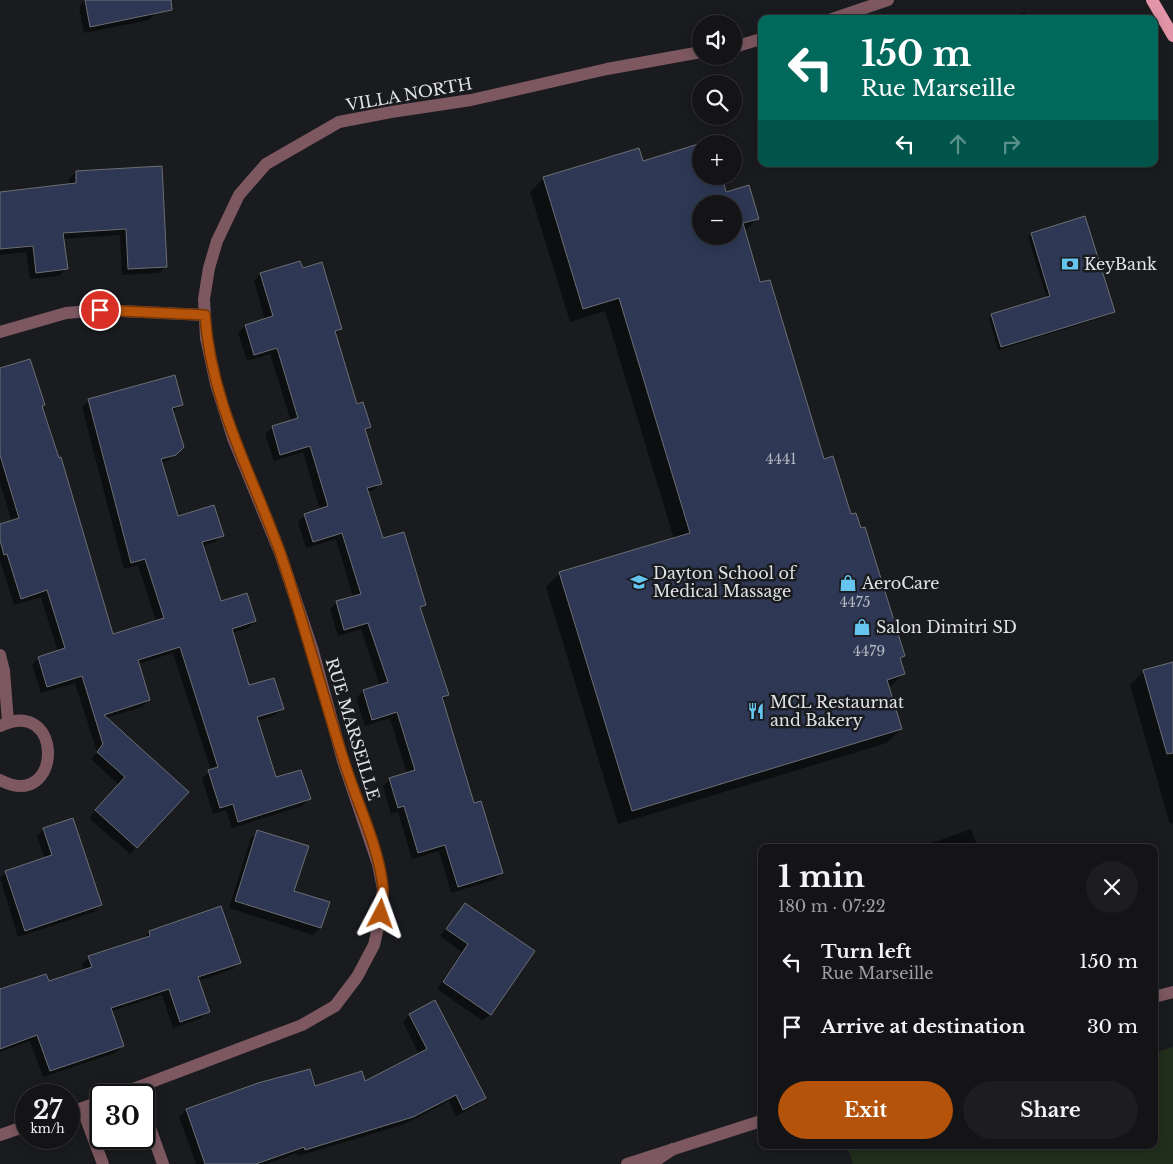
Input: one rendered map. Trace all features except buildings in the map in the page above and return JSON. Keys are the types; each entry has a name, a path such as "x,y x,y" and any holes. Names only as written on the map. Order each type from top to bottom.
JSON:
{"main road":[{"path":"1152,0 1173,36"}],"street":[{"path":"844,15 888,0"},
{"path":"742,45 758,40"},
{"name":"VILLA NORTH","path":"205,315 204,299 209,268 217,241 238,196 266,164 339,122 471,100 607,69 692,54"},
{"path":"0,332 66,313 100,310 205,315"},
{"name":"RUE MARSEILLE","path":"155,1084 302,1025 336,1006 357,977 374,945 381,914 383,889 378,864 343,761 313,652 280,553 233,438 216,384 206,338 205,315"},
{"path":"0,655 4,671 4,724 19,721 30,724 39,730 46,738 49,760 45,771 37,779 27,784 16,785 0,780"},
{"path":"1158,996 1173,992"},
{"path":"90,1105 82,1108 103,1164"},
{"path":"627,1164 758,1122"},
{"path":"0,1135 15,1130"},
{"path":"155,1142 163,1164"},
{"path":"651,1164 673,1149"}],"green space":[{"path":"1173,1047 1173,1164 853,1164 848,1149 1158,1149 1158,1052"}],"place":[{"name":"KeyBank","path":"1070,264"},
{"name":"Dayton School of Medical Massage","path":"639,582"},
{"name":"AeroCare","path":"848,583"},
{"name":"Salon Dimitri SD","path":"862,627"},
{"name":"MCL Restaurnat and Bakery","path":"756,711"}],"route":[{"path":"100,310 205,315 206,338 216,384 233,438 280,553 313,652 343,761 378,864 383,889 381,914"}]}
